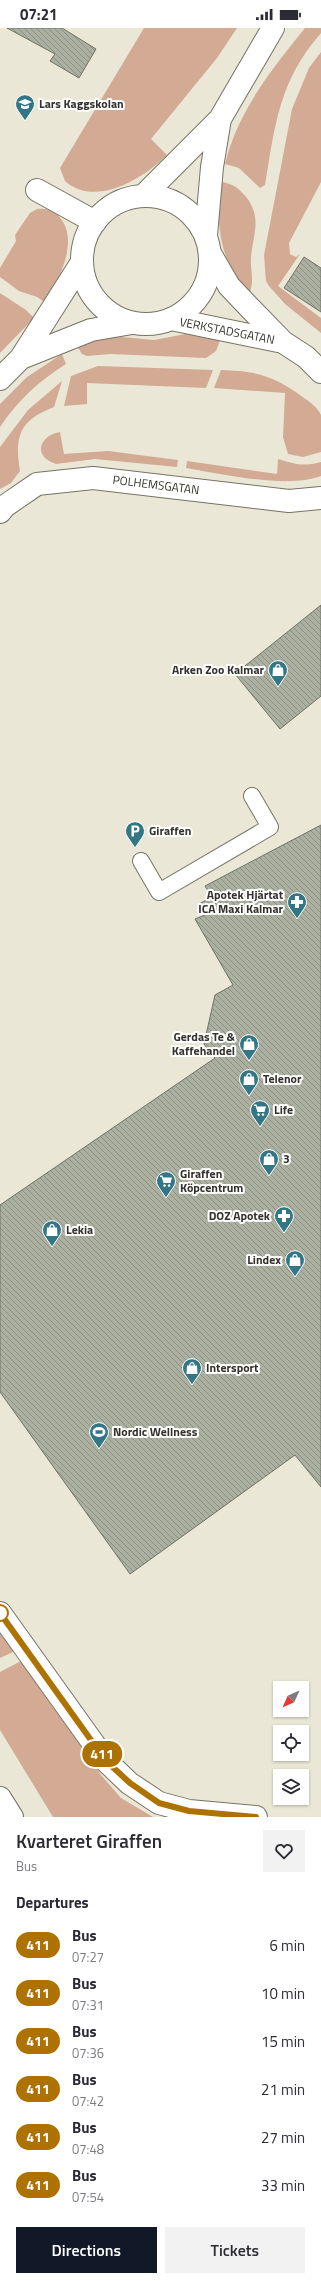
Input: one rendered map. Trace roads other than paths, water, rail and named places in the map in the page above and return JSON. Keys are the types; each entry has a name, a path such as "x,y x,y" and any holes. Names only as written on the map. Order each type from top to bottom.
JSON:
{"street":[{"path":"143,196 220,119 272,33"},
{"path":"208,245 195,218 172,200 143,196 125,199 108,208 95,222 85,241 82,262 87,283 93,298 113,315 132,322 152,324 171,319 188,309 201,294 209,275 208,245 212,167 220,119"},
{"path":"37,190 95,222"},
{"name":"VERKSTADSGATAN","path":"208,245 230,286 283,342 306,357 321,372"},
{"path":"0,379 21,358 82,262"},
{"name":"VERKSTADSGATAN","path":"171,319 283,342"},
{"path":"21,358 91,330 132,322"},
{"name":"POLHEMSGATAN","path":"0,512 5,506 37,484 93,478 289,501 321,498"},
{"path":"0,1613 106,1761 130,1783 159,1803 189,1811 256,1817"},
{"path":"0,1798 12,1817"}],"lane":[{"path":"141,861 159,892 166,888 270,827 252,796"}],"place":[{"name":"Lars Kaggskolan","path":"25,121"},
{"name":"Arken Zoo Kalmar","path":"278,687"},
{"name":"Giraffen","path":"135,848"},
{"name":"Apotek Hjärtat ICA Maxi Kalmar","path":"297,919"},
{"name":"Gerdas Te & Kaffehandel","path":"249,1061"},
{"name":"Telenor","path":"249,1096"},
{"name":"Life","path":"260,1127"},
{"name":"3","path":"269,1176"},
{"name":"Giraffen Köpcentrum","path":"166,1198"},
{"name":"DOZ Apotek","path":"284,1233"},
{"name":"Lekia","path":"52,1247"},
{"name":"Lindex","path":"295,1277"},
{"name":"Intersport","path":"192,1385"},
{"name":"Nordic Wellness","path":"99,1449"}]}
